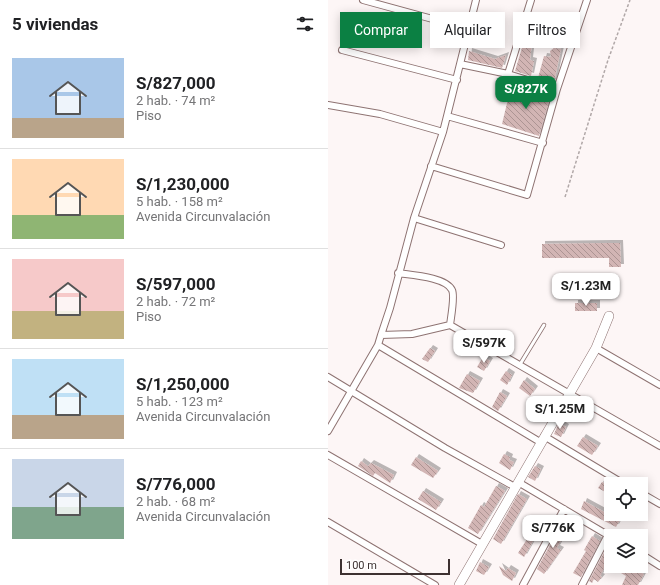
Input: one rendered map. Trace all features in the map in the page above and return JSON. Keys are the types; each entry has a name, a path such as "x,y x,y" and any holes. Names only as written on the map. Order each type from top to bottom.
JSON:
{"street":[{"path":"363,0 430,19"},
{"path":"473,12 476,0"},
{"path":"508,74 531,0"},
{"path":"431,166 527,195 543,143 557,89 587,0"},
{"path":"328,430 378,345 390,308 398,273 414,218 443,132 464,48"},
{"path":"342,50 456,80"},
{"path":"460,64 508,74 557,89"},
{"path":"328,106 380,114 443,132"},
{"path":"447,116 543,143"},
{"path":"414,218 501,245"},
{"path":"398,273 439,280 447,285 452,290 453,295 450,325"},
{"path":"459,585 542,439 596,348 610,316"},
{"path":"381,335 412,334 450,325 519,366 570,392 660,446"},
{"path":"378,345 611,477"},
{"path":"596,348 660,385"},
{"path":"328,377 352,390 391,416 564,509 604,533"},
{"path":"328,455 482,544"},
{"path":"648,497 660,504"},
{"path":"523,585 564,509"},
{"path":"328,522 435,585"},
{"path":"582,585 604,545"},
{"path":"648,558 660,566"}],"lane":[{"path":"519,366 544,325"}],"path":[{"path":"565,197 608,60 630,0"}],"building":[{"path":"522,48 531,48 530,60 534,61 531,76 515,71"},
{"path":"554,48 561,49 554,83 538,78 544,56 551,57 550,51"},
{"path":"469,51 495,59 506,55 502,68 468,60"},
{"path":"518,85 551,94 539,136 502,124 508,99 503,98 507,90 519,93"},
{"path":"620,243 621,267 609,267 609,258 542,258 542,244"},
{"path":"575,303 597,303 597,311 575,311"},
{"path":"430,348 435,351 428,362 422,359"},
{"path":"483,357 490,361 484,371 477,367"},
{"path":"506,371 512,375 507,385 500,380"},
{"path":"467,374 480,381 473,393 459,388"},
{"path":"524,380 535,389 530,396 519,388"},
{"path":"500,392 507,396 498,411 492,407"},
{"path":"559,423 566,427 561,437 554,434"},
{"path":"583,437 598,446 592,455 577,446"},
{"path":"504,454 510,457 509,460 514,462 510,470 499,463"},
{"path":"416,457 438,471 433,478 411,465"},
{"path":"361,461 368,466 371,463 394,475 390,483 375,473 373,476 358,466"},
{"path":"535,466 541,469 535,481 528,477"},
{"path":"602,482 604,483 604,491 598,488"},
{"path":"496,486 505,491 478,534 468,528 481,505 484,507"},
{"path":"423,491 441,502 436,510 418,499"},
{"path":"518,494 527,499 501,544 493,539"},
{"path":"584,501 604,512 604,521 581,509"},
{"path":"563,521 570,524 557,548 561,550 544,574 537,569"},
{"path":"604,521 619,521 616,527"},
{"path":"531,533 536,536 524,557 518,553"},
{"path":"592,536 600,541 581,577 573,573 586,551 584,550"},
{"path":"604,553 604,569 600,576 602,577 598,582 594,579 592,583 589,581"},
{"path":"480,562 489,567 484,575 476,571"},
{"path":"499,566 506,571 508,568 516,573 512,581 503,575"},
{"path":"621,573 644,574 638,585 622,585 626,576"}]}
